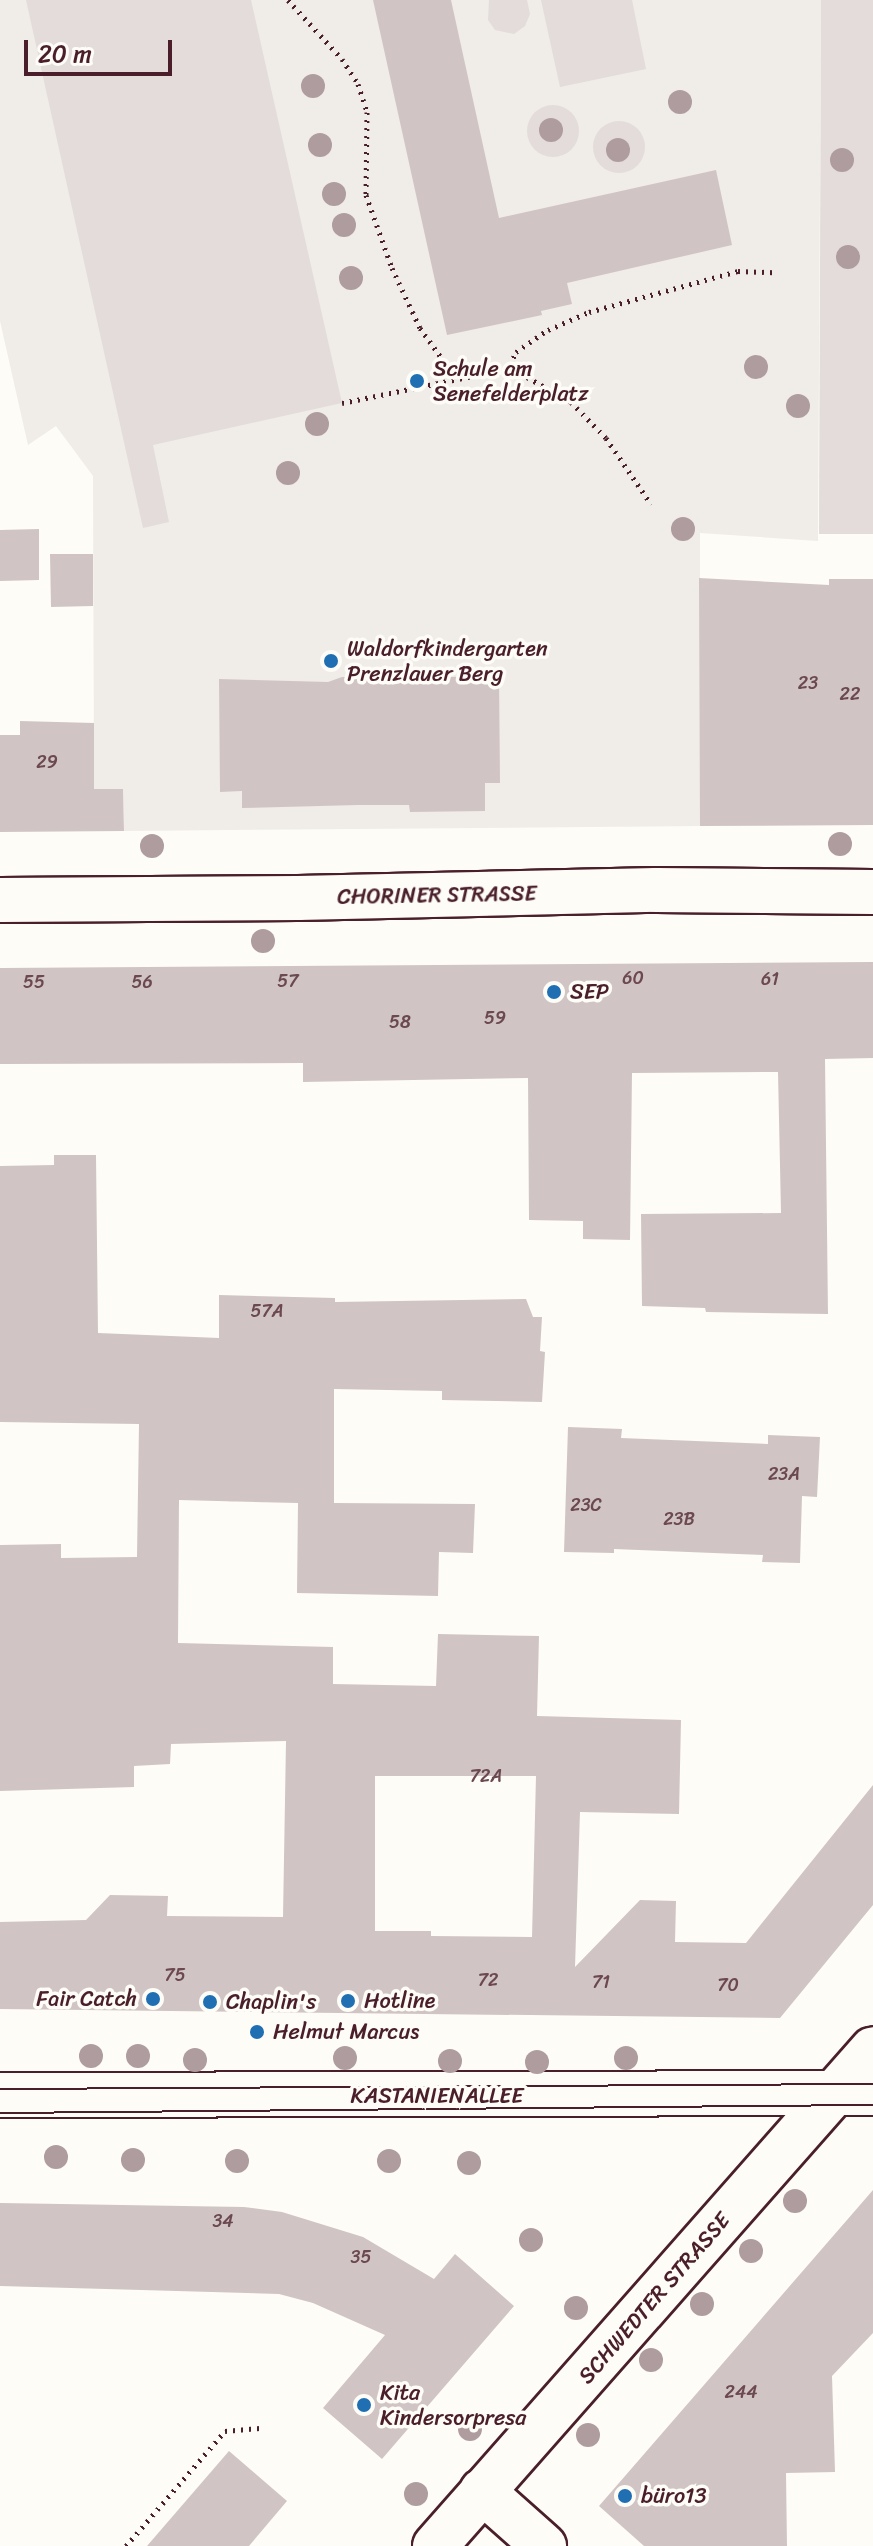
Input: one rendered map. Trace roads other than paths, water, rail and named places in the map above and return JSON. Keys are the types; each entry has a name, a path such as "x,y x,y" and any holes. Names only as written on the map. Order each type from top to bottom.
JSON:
{"street":[{"name":"CHORINER STRASSE","path":"0,900 656,890 873,892"},
{"name":"SCHWEDTER STRASSE","path":"435,2546 482,2491 854,2094 873,2049"},
{"name":"KASTANIENALLEE","path":"0,2095 854,2094"},
{"path":"482,2491 544,2546"}],"tram line":[{"path":"0,2089 873,2084"},
{"path":"0,2113 873,2105"}],"place":[{"name":"Schule am Senefelderplatz","path":"417,381"},
{"name":"Waldorfkindergarten Prenzlauer Berg","path":"331,661"},
{"name":"SEP","path":"554,992"},
{"name":"Fair Catch","path":"153,1999"},
{"name":"Hotline","path":"348,2001"},
{"name":"Chaplin's","path":"210,2002"},
{"name":"Helmut Marcus","path":"257,2032"},
{"name":"Kita Kindersorpresa","path":"364,2405"},
{"name":"büro13","path":"625,2496"}]}
